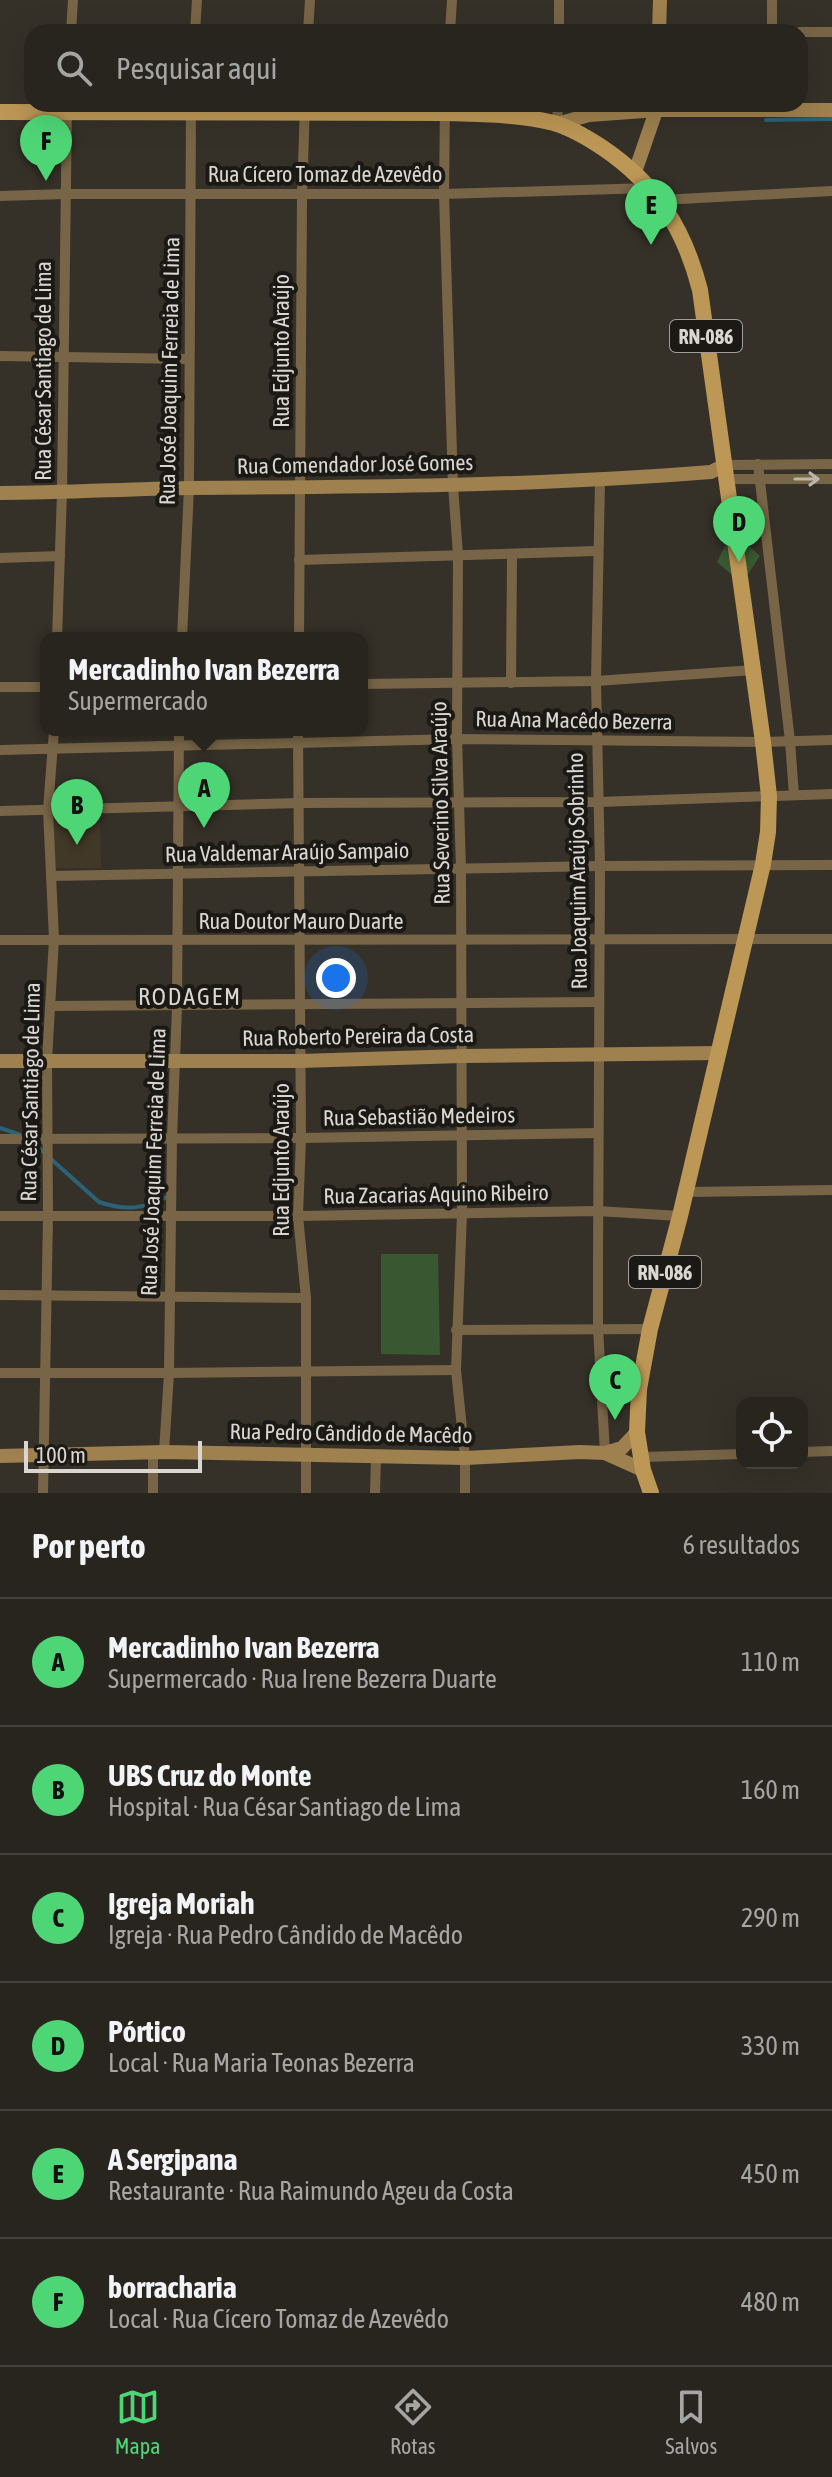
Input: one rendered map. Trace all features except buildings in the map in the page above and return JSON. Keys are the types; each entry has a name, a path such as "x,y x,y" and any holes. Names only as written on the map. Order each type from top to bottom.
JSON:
{"main road":[{"name":"RN-086","path":"0,112 24,111"},
{"name":"RN-086","path":"478,112 557,124 593,142 635,172 656,194 687,249 700,290 721,472 754,670 769,796 768,832 686,1192 650,1329 639,1389 637,1432 651,1493"}],"street":[{"path":"72,24 73,0"},
{"path":"196,24 197,0"},
{"path":"308,24 310,0"},
{"path":"450,24 452,0"},
{"path":"559,0 559,24"},
{"path":"659,24 660,0"},
{"path":"772,0 772,24"},
{"path":"808,32 832,32"},
{"path":"808,110 832,110"},
{"name":"Rua César Santiago de Lima","path":"57,632 62,493 66,112"},
{"name":"Rua José Joaquim Ferreia de Lima","path":"182,632 189,488 190,112"},
{"name":"Rua Edjunto Araújo","path":"299,632 305,112"},
{"name":"Rua Severino Silva Araújo","path":"444,112 453,485 458,555 462,1213 456,1370 465,1458 465,1493"},
{"path":"558,112 557,124 615,112"},
{"path":"635,172 656,112"},
{"name":"Rua Cícero Tomaz de Azevêdo","path":"0,196 832,191"},
{"path":"0,356 189,359"},
{"path":"758,464 794,795"},
{"path":"721,472 758,464 832,464"},
{"path":"721,472 760,479 832,479"},
{"name":"Rua Comendador José Gomes","path":"0,493 600,481 721,472"},
{"name":"Rua Joaquim Araújo Sobrinho","path":"600,481 596,681 600,866 597,1211 598,1328 605,1453"},
{"path":"299,560 597,551"},
{"path":"511,683 512,555"},
{"path":"0,558 60,556"},
{"path":"368,684 596,681 754,670"},
{"path":"0,687 40,687"},
{"name":"Rua César Santiago de Lima","path":"43,1493 48,1216 47,1060 54,939 48,810 54,736"},
{"name":"Rua José Joaquim Ferreia de Lima","path":"153,1493 169,1373 179,875 179,736"},
{"name":"Rua Edjunto Araújo","path":"298,736 301,1138 298,1216 306,1298 306,1493"},
{"name":"Rua Ana Macêdo Bezerra","path":"0,750 457,739 832,740"},
{"path":"0,811 298,803 598,802 832,794"},
{"name":"Rua Valdemar Araújo Sampaio","path":"51,876 832,865"},
{"name":"Rua Doutor Mauro Duarte","path":"0,940 832,939"},
{"path":"52,1006 599,1002"},
{"name":"Rua Roberto Pereira da Costa","path":"0,1061 300,1061 718,1053"},
{"name":"Rua Sebastião Medeiros","path":"0,1139 598,1133"},
{"path":"686,1192 832,1190"},
{"name":"Rua Zacarias Aquino Ribeiro","path":"0,1216 298,1216 597,1211 680,1216"},
{"path":"0,1295 306,1298"},
{"path":"456,1330 650,1329"},
{"path":"0,1373 456,1370"},
{"path":"605,1453 622,1448 637,1432"},
{"path":"808,1452 832,1451"},
{"name":"Rua Pedro Cândido de Macêdo","path":"0,1456 159,1452 465,1458 605,1453"},
{"path":"605,1453 642,1464 736,1455"},
{"path":"375,1493 376,1456"}],"shaded area":[{"path":"53,821 100,821 101,868 54,868"}],"green space":[{"path":"744,541 760,556 748,574 732,575 717,562 727,542"},
{"path":"381,1254 438,1254 440,1355 381,1354"}],"waterway":[{"path":"766,120 832,119"},
{"path":"0,1128 21,1135"},
{"path":"32,1142 99,1202 117,1207 134,1207 167,1197"}],"place":[{"name":"borracharia","path":"46,181"},
{"name":"A Sergipana","path":"651,245"},
{"name":"Pórtico","path":"739,562"},
{"name":"Mercadinho Ivan Bezerra","path":"204,828"},
{"name":"UBS Cruz do Monte","path":"77,845"},
{"name":"Igreja Moriah","path":"615,1420"}],"district":[{"name":"RODAGEM","path":"190,996"}]}
